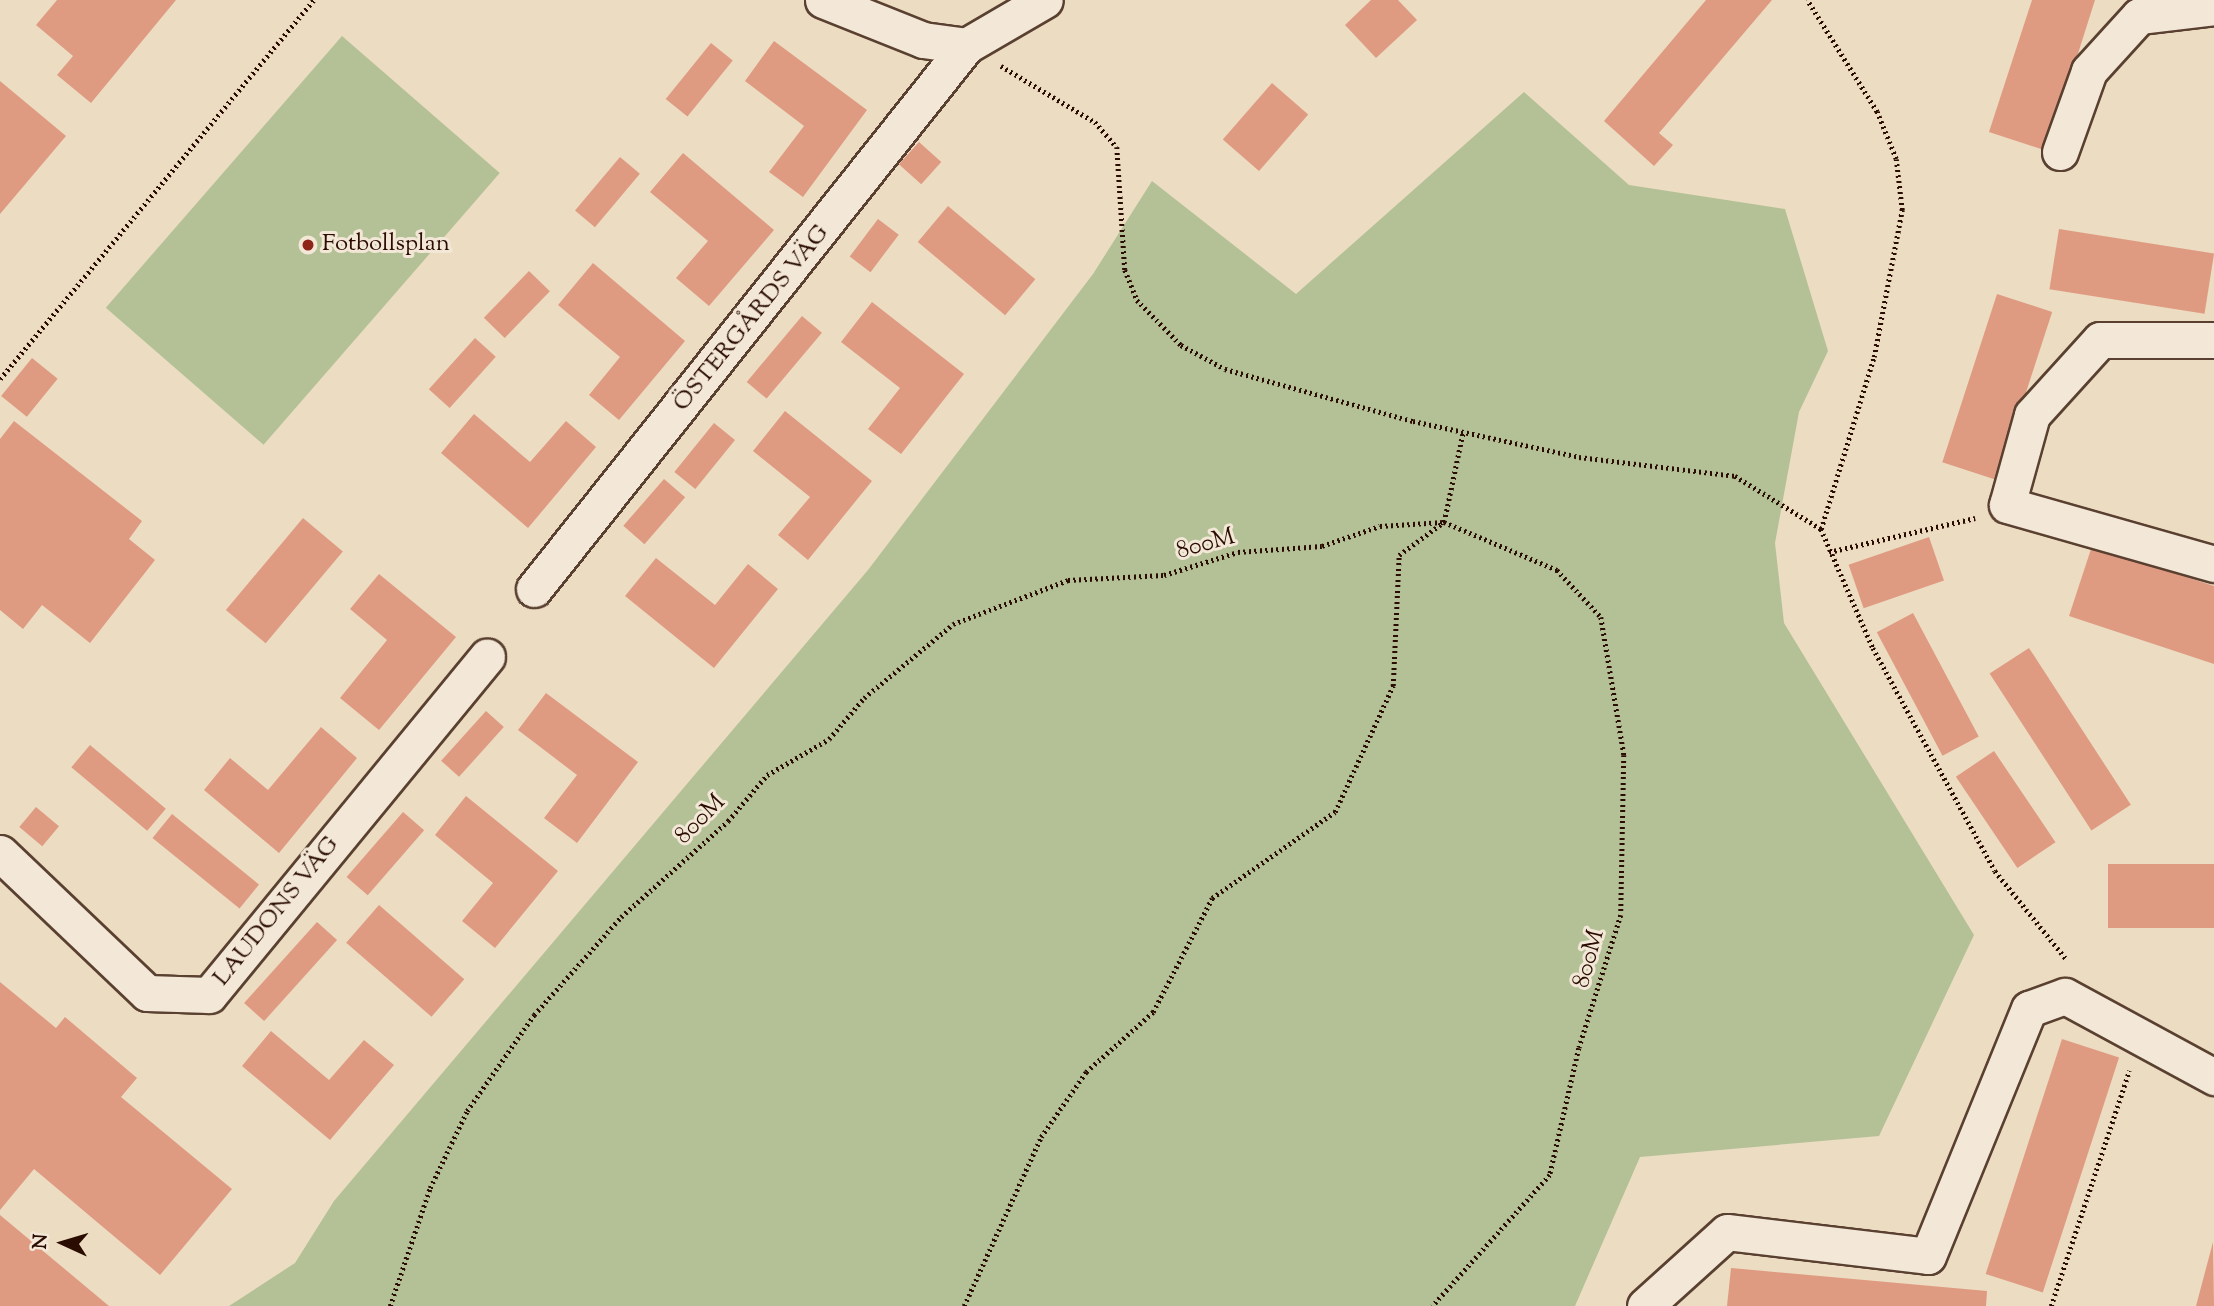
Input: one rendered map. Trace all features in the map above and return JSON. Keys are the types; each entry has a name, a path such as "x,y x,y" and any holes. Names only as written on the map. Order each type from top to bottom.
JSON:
{"street":[{"path":"823,0 923,40 966,46 1045,0"},
{"path":"2060,152 2089,71 2139,16 2214,7"},
{"name":"ÖSTERGÅRDS VÄG","path":"534,589 966,46"},
{"path":"2214,340 2100,340 2032,415 2007,505 2214,564"},
{"name":"LAUDONS VÄG","path":"0,853 147,993 209,995 487,657"},
{"path":"1645,1306 1727,1232 1928,1256 2029,1009 2065,996 2214,1077"}],"path":[{"path":"0,379 314,0"},
{"path":"1807,0 1877,112 1896,159 1902,210 1874,357 1821,529 1873,648 1995,872 2073,966"},
{"path":"966,46 1094,122 1117,147 1125,270 1137,300 1181,345 1225,369 1462,432 1578,457 1735,476 1821,529"},
{"path":"964,1306 1041,1136 1086,1072 1153,1012 1212,898 1335,812 1393,686 1399,555 1444,522 1462,432"},
{"path":"1829,552 1986,517 2007,505"},
{"name":"800M","path":"390,1306 430,1188 467,1111 534,1015 621,917 727,821 766,775 829,740 864,698 953,624 1068,580 1164,575 1238,552 1322,545 1380,526 1444,522 1557,570 1601,617 1614,666 1624,768 1620,915 1579,1048 1550,1175 1433,1306"},
{"path":"2052,1306 2140,1037"}],"green space":[{"name":"Fotbollsplan","path":"342,36 500,173 264,445 106,308"},
{"path":"1524,92 1629,185 1785,209 1828,351 1799,412 1775,543 1784,623 1974,935 1879,1136 1640,1157 1575,1306 229,1306 295,1263 334,1201 868,570 1093,274 1152,181 1296,294"}],"building":[{"path":"57,0 176,0 91,103 57,75 73,56 36,25"},
{"path":"1371,0 1398,0 1417,20 1376,58 1345,25"},
{"path":"1706,0 1772,0 1659,133 1673,145 1654,166 1604,121"},
{"path":"2032,0 2095,0 2047,151 1989,132"},
{"path":"774,41 867,110 803,197 769,172 804,126 745,81"},
{"path":"711,43 733,61 687,117 666,99"},
{"path":"0,81 66,136 0,214"},
{"path":"1272,83 1308,114 1259,171 1223,140"},
{"path":"919,142 941,162 921,184 899,164"},
{"path":"683,153 774,230 709,306 676,278 708,241 650,192"},
{"path":"620,157 640,174 595,227 575,211"},
{"path":"948,206 1035,279 1005,315 918,242"},
{"path":"878,219 899,235 870,272 850,257"},
{"path":"2059,229 2214,254 2205,314 2049,289"},
{"path":"593,263 685,341 619,420 589,395 620,357 558,305"},
{"path":"529,271 550,291 505,338 484,318"},
{"path":"1997,294 2052,312 1997,480 1942,462"},
{"path":"872,302 964,374 901,454 868,429 900,388 841,342"},
{"path":"802,316 822,333 767,399 747,382"},
{"path":"475,338 496,357 450,408 429,389"},
{"path":"32,358 58,379 27,417 1,396"},
{"path":"785,411 872,481 808,560 778,535 810,497 753,451"},
{"path":"474,414 530,462 566,421 596,447 528,528 441,453"},
{"path":"14,421 142,521 129,539 155,560 90,643 42,605 23,629 0,610 0,439"},
{"path":"714,423 735,440 695,489 674,472"},
{"path":"664,479 685,497 644,544 623,526"},
{"path":"303,518 343,551 266,643 226,610"},
{"path":"1929,537 1944,580 1864,608 1849,565"},
{"path":"2092,546 2214,586 2214,664 2069,616"},
{"path":"656,558 715,605 748,564 778,589 714,668 625,596"},
{"path":"379,574 456,637 379,730 340,698 387,640 350,609"},
{"path":"1913,613 1979,737 1943,756 1877,632"},
{"path":"2029,648 2131,805 2091,830 1990,674"},
{"path":"546,693 638,762 577,843 544,818 577,775 518,730"},
{"path":"486,711 504,727 459,777 441,761"},
{"path":"321,727 357,758 279,853 204,790 230,758 268,790"},
{"path":"90,745 166,809 147,831 71,767"},
{"path":"1994,751 2056,842 2017,868 1956,777"},
{"path":"466,796 558,871 495,948 462,921 493,883 435,835"},
{"path":"36,807 59,826 42,846 19,827"},
{"path":"403,812 424,830 368,895 347,877"},
{"path":"172,814 259,884 240,909 152,838"},
{"path":"2108,864 2214,864 2214,928 2108,928"},
{"path":"379,905 464,979 431,1017 346,943"},
{"path":"317,922 337,940 264,1021 244,1003"},
{"path":"0,982 56,1028 65,1017 137,1078 121,1097 232,1189 160,1275 34,1169 0,1210"},
{"path":"271,1031 329,1080 364,1040 394,1065 330,1140 242,1066"},
{"path":"2062,1039 2119,1058 2043,1292 1986,1274"},
{"path":"0,1215 109,1306 0,1306"},
{"path":"2213,1242 2214,1306 2196,1306"},
{"path":"1731,1268 1987,1291 1986,1306 1727,1306"}],"place":[{"name":"Fotbollsplan","path":"308,245"}]}
